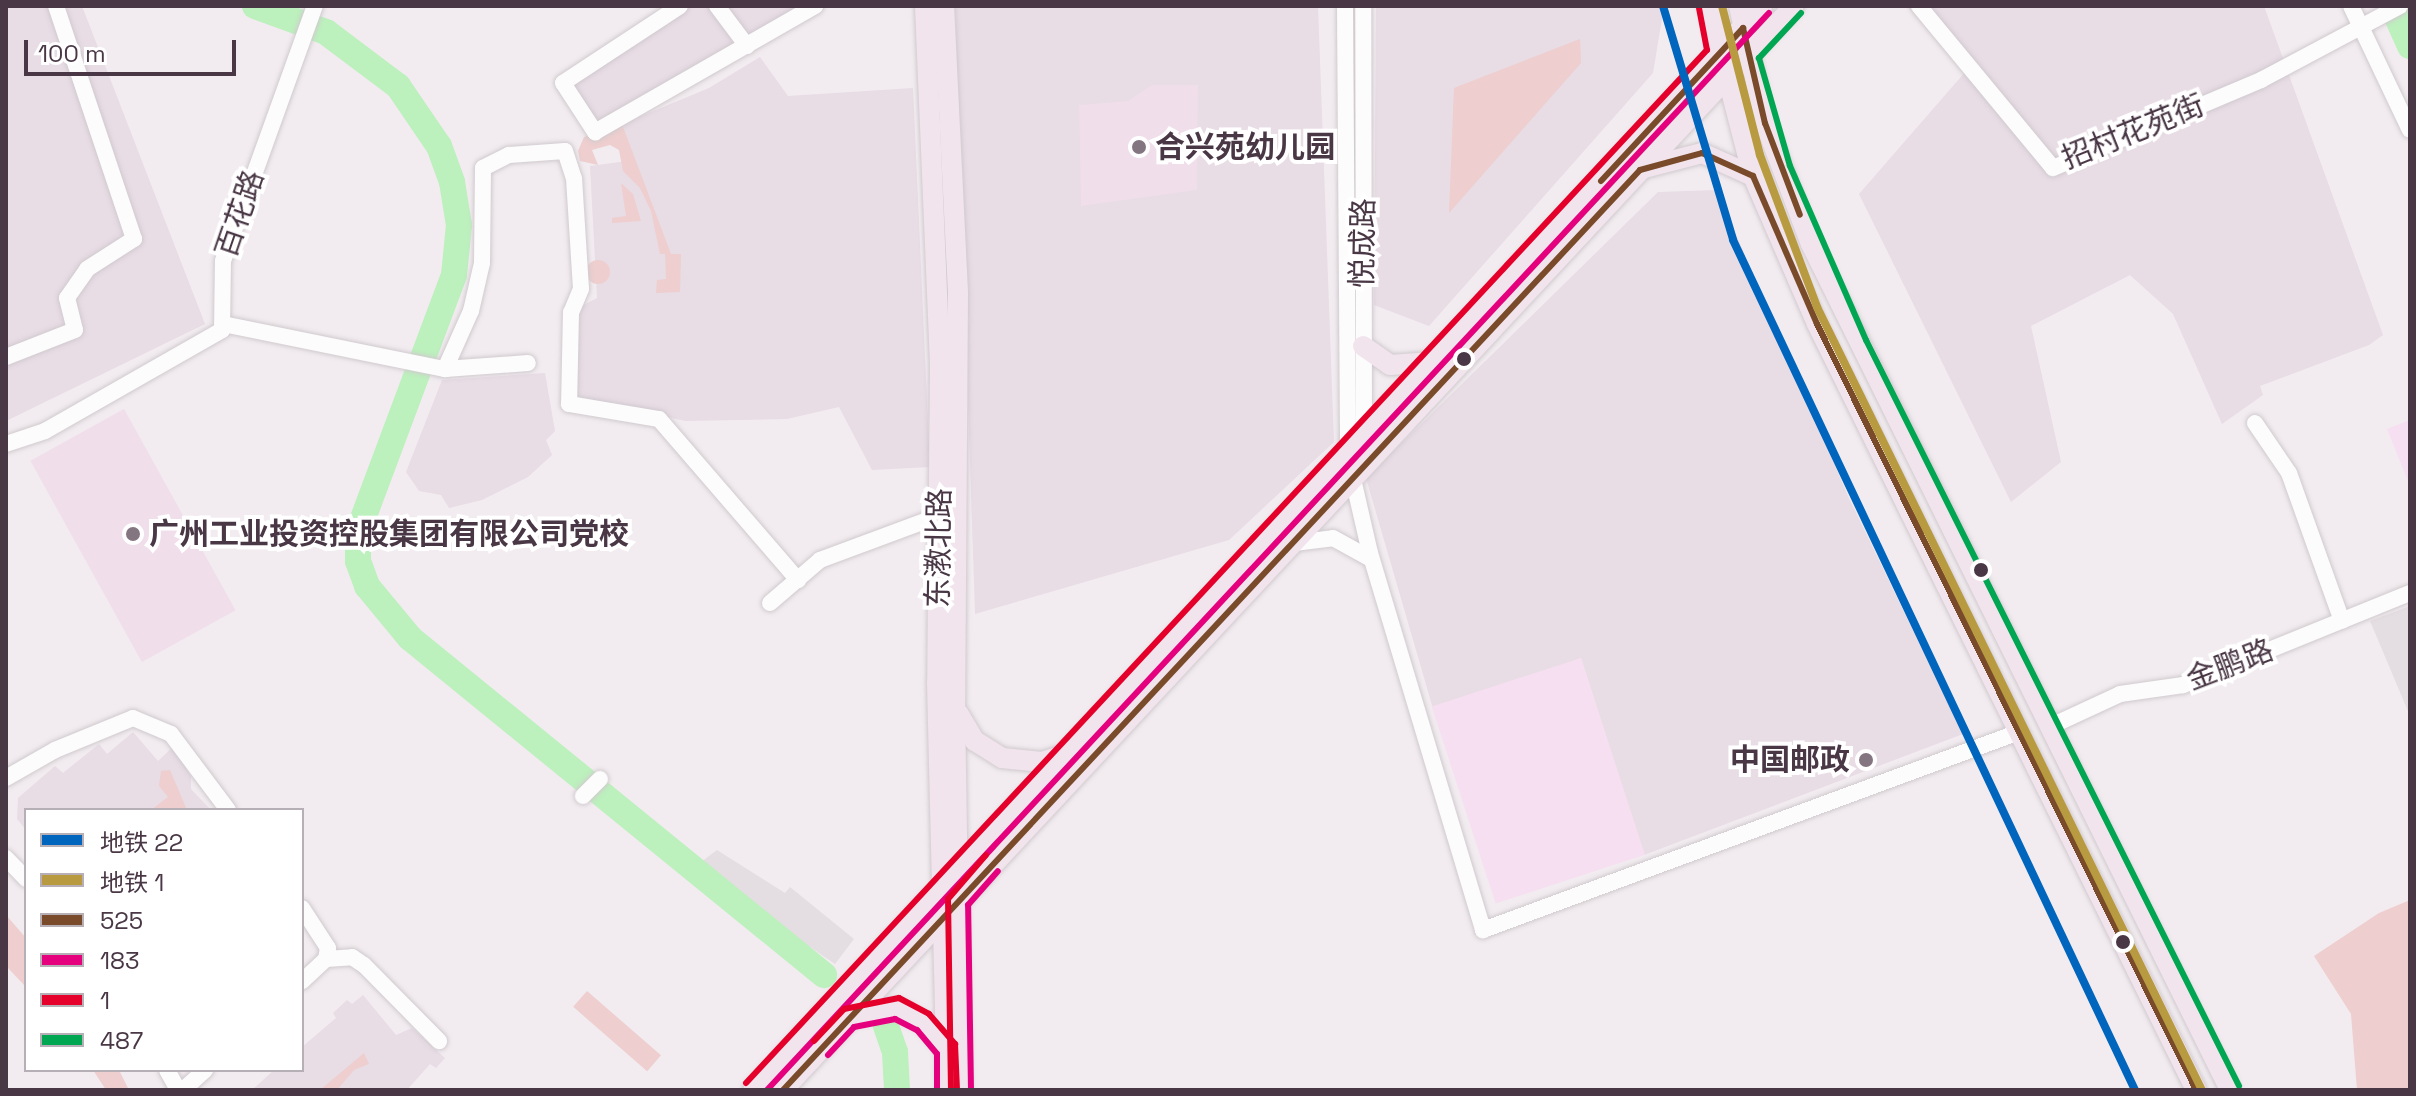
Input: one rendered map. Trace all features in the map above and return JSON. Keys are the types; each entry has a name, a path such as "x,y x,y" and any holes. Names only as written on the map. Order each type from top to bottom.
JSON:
{"main road":[{"name":"东漖北路","path":"925,6 936,196 941,515 937,682 961,1090"},
{"name":"东漖北路","path":"944,6 957,279 955,707 958,873"},
{"path":"1709,6 1725,81 1753,176 1817,324 2196,1090"},
{"path":"1739,6 1748,55 1781,169 1811,244 2230,1090"},
{"path":"950,895 958,873 1355,449 1762,6"},
{"path":"753,1090 950,895 1289,545 1794,6"},
{"path":"1640,170 1702,153 1753,176"},
{"path":"1363,346 1390,365 1433,362"},
{"path":"955,707 975,741 1002,758 1042,762 1071,753"},
{"name":"东漖北路","path":"947,1090 943,919 950,895"},
{"path":"783,1090 943,919"},
{"path":"849,1018 896,1008 923,1022 947,1050"}],"street":[{"path":"6,357 75,330 67,298 87,269 134,239 56,6"},
{"path":"680,6 563,83 595,132 815,6"},
{"path":"717,6 747,46"},
{"name":"悦成路","path":"1345,6 1355,449"},
{"name":"悦成路","path":"1355,449 1363,346 1363,6"},
{"name":"招村花苑街","path":"1919,6 1982,76 2053,168 2261,80 2400,6"},
{"path":"2351,6 2367,23 2410,130"},
{"name":"百花路","path":"223,324 223,261 314,10"},
{"path":"441,368 471,311 482,263 483,168 509,155 565,151 574,178 581,289 571,312 569,404 659,419 798,580"},
{"path":"6,444 45,431 204,344 223,324 441,368 528,363"},
{"path":"2255,423 2289,473 2342,621"},
{"path":"1355,449 1352,479 1371,559 1483,930 2019,732"},
{"path":"770,603 820,560 941,515"},
{"path":"1289,545 1306,538 1333,538 1371,559"},
{"name":"金鹏路","path":"2049,727 2120,694 2183,685 2410,593"},
{"path":"6,778 55,750 133,718 171,734 226,808"},
{"path":"583,796 600,779"},
{"path":"6,858 24,877"},
{"path":"304,911 324,938 326,959"},
{"path":"304,979 326,959 352,957 364,965 439,1041"},
{"path":"168,1072 181,1090 203,1072"}],"shaded area":[{"path":"6,6 82,6 205,324 6,421"},
{"path":"669,6 802,6 592,126 562,76"},
{"path":"955,6 1318,6 1334,442 1229,540 975,614"},
{"path":"1376,6 1664,6 1653,73 1429,326 1374,305"},
{"path":"1907,6 2264,6 2383,335 2369,345 2260,386 2263,395 2222,424 2173,314 2130,275 2031,326 2061,462 2011,502 1859,194 1966,71"},
{"path":"1580,39 1581,63 1449,213 1454,88"},
{"path":"760,57 788,96 913,88 930,467 872,470 839,407 787,419 685,421 572,395 578,308 597,298 590,166 635,160 622,124 709,88"},
{"name":"合兴苑幼儿园","path":"1152,85 1198,85 1197,190 1081,206 1079,105 1128,101"},
{"path":"622,124 671,254 681,254 680,292 656,293 657,280 666,279 665,254 660,254 651,211 640,188 623,171 619,150 610,145 592,150 598,165 580,161 578,151 584,137"},
{"path":"621,183 633,194 641,221 612,223 612,218 626,216"},
{"path":"1717,190 1848,496 1963,734 1644,855 1581,658 1436,719 1366,478 1658,192"},
{"path":"598,260 606,264 610,272 606,280 598,284 590,280 586,272 590,264"},
{"path":"545,373 555,431 546,440 552,455 528,477 482,500 449,508 441,495 419,491 406,472 442,380"},
{"name":"广州工业投资控股集团有限公司党校","path":"124,409 236,610 142,662 30,461"},
{"path":"2410,420 2410,486 2387,429"},
{"path":"2410,606 2410,716 2370,621"},
{"path":"1581,658 1645,855 1496,903 1432,707"},
{"path":"133,732 158,761 173,747 191,776 191,789 209,808 24,808 24,828 17,819 18,798 55,766 63,773 99,744 107,754"},
{"path":"170,770 186,808 154,808 168,797 159,786 161,771"},
{"path":"717,850 785,893 790,887 854,939 835,964 756,910 701,862"},
{"path":"2410,900 2410,1090 2357,1090 2351,1014 2314,956 2379,913"},
{"path":"6,915 24,936 24,985 6,966"},
{"path":"587,991 661,1055 647,1071 573,1007"},
{"path":"363,995 396,1035 412,1028 445,1058 436,1068 430,1064 407,1090 252,1090 272,1072 304,1072 304,1045 336,1018 333,1013 347,1000 352,1004"},
{"path":"364,1053 369,1064 354,1070 337,1090 320,1090"},
{"path":"94,1072 120,1072 129,1090 106,1090"}],"waterway":[{"path":"255,6 326,32 398,86 439,146 452,182 459,225 454,275 358,532 358,561 367,586 410,638 824,975"},
{"path":"2392,6 2410,46"},
{"path":"886,1026 895,1052 897,1090"}],"metro line":[{"name":"22","path":"1663,6 1733,240 2135,1090"},
{"name":"1","path":"1722,6 1760,155 1817,307 2202,1090"}],"transit line":[{"name":"1","path":"746,1083 1707,50 1699,8"},
{"name":"183","path":"767,1090 1769,13"},
{"name":"487","path":"1801,13 1759,58 1790,166 1866,340 2239,1086"},
{"name":"525","path":"1743,28 1765,123 1800,215"},
{"name":"525","path":"1601,181 1743,28"},
{"name":"525","path":"783,1090 1640,170 1702,153 1753,176 1817,324 2196,1090"},
{"name":"1","path":"951,1090 948,899 986,855"},
{"name":"183","path":"971,1090 968,905 998,871"},
{"name":"1","path":"814,1041 844,1009 899,998 929,1014 955,1044 957,1090"},
{"name":"183","path":"828,1055 854,1027 895,1019 917,1030 937,1054 937,1090"}],"place":[{"name":"合兴苑幼儿园","path":"1139,147"},
{"name":"广州工业投资控股集团有限公司党校","path":"133,534"},
{"name":"中国邮政","path":"1866,760"}]}
